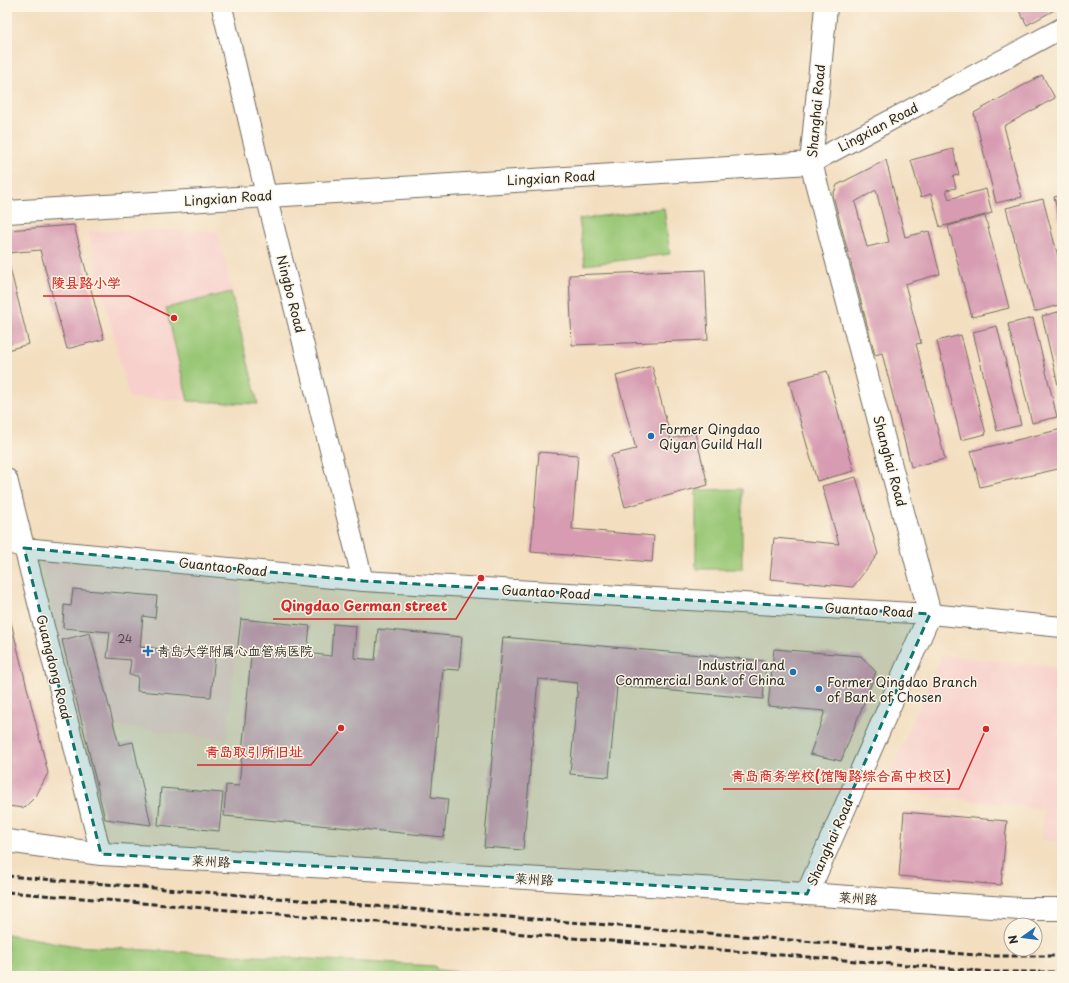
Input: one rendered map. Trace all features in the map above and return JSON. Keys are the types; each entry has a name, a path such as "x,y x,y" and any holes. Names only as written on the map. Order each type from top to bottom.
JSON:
{"street":[{"name":"Ningbo Road","path":"222,7 266,195 363,581"},
{"name":"Shanghai Road","path":"807,894 930,614 811,163 826,7"},
{"name":"Lingxian Road","path":"7,212 266,195 811,163 1062,28"},
{"name":"Guangdong Road","path":"7,479 16,545 101,854"},
{"name":"Guantao Road","path":"16,545 363,581 930,614 1062,627"},
{"name":"莱州路","path":"7,841 101,854 807,894 1020,909 1062,909"}],"highlighted area":[{"path":"24,548 363,581 930,614 807,894 101,854"}],"shaded area":[{"path":"88,231 218,231 258,404 129,398"},
{"name":"青岛大学附属心血管病医院","path":"41,559 241,581 227,740 78,721"},
{"path":"942,655 1062,668 1062,842 1042,840 1043,809 883,790"}],"green space":[{"path":"664,208 670,254 585,265 579,219"},
{"path":"231,292 258,404 188,401 166,308"},
{"path":"742,489 742,569 696,569 696,490"},
{"path":"7,934 76,946 435,966 437,970 513,976 34,976 7,972"}],"building":[{"path":"1017,7 1060,7 1027,25"},
{"path":"1042,75 1055,98 1004,126 1022,197 996,203 974,113"},
{"path":"953,149 959,175 953,176 956,188 946,190 949,199 986,189 992,213 940,227 931,194 921,197 911,160"},
{"path":"886,160 905,237 929,231 940,274 905,284 921,343 916,344 945,459 911,467 882,353 875,355 833,195 837,185","holes":["876,190 889,242 867,247 855,202"]},
{"path":"1062,195 1062,227 1061,227 1054,197"},
{"path":"1043,199 1062,272 1062,304 1034,312 1006,208"},
{"path":"985,216 1009,308 972,317 948,226"},
{"path":"74,225 104,339 67,349 40,250 7,253 7,230"},
{"path":"7,256 29,344 7,350"},
{"path":"705,270 708,340 572,345 569,275"},
{"path":"1062,311 1062,398 1061,398 1042,316"},
{"path":"1033,318 1057,417 1032,423 1008,324"},
{"path":"997,326 1021,425 997,431 973,332"},
{"path":"961,335 986,434 961,440 937,341"},
{"name":"Former Qingdao Qiyan Guild Hall","path":"652,366 671,439 695,433 708,485 625,507 611,455 636,449 616,376"},
{"path":"827,371 854,471 817,481 789,381"},
{"path":"1062,429 1062,468 980,487 971,451"},
{"path":"539,452 578,455 572,529 654,536 652,562 531,552"},
{"path":"856,477 878,554 853,587 770,579 774,538 839,544 822,486"},
{"path":"73,589 157,596 155,618 143,616 140,647 215,654 211,697 137,691 138,676 129,675 131,660 107,658 110,632 63,628 64,605 71,606"},
{"path":"7,610 48,773 36,796 24,808 7,806"},
{"path":"241,619 310,626 307,653 331,656 333,624 356,626 354,658 375,660 378,629 462,637 459,670 443,669 431,797 448,799 444,837 224,816 226,785 239,786 251,656 237,654"},
{"path":"90,633 119,745 133,742 151,825 105,819 62,640"},
{"path":"503,637 766,661 763,699 617,686 609,777 570,774 578,683 538,679 523,850 484,847"},
{"name":"Former Qingdao Branch of Bank of Chosen","path":"774,649 861,656 876,672 841,761 810,754 825,711 768,706"},
{"path":"161,788 223,793 219,831 158,825"},
{"path":"904,812 1007,821 1001,885 899,876"}],"railway":[{"path":"7,876 987,956 1062,956"},
{"path":"7,892 992,972 1062,972"}],"place":[{"name":"陵县路小学","path":"174,318"},
{"name":"Former Qingdao Qiyan Guild Hall","path":"651,436"},
{"name":"Qingdao German street","path":"481,578"},
{"name":"青岛大学附属心血管病医院","path":"148,651"},
{"name":"Industrial and Commercial Bank of China","path":"793,672"},
{"name":"Former Qingdao Branch of Bank of Chosen","path":"819,689"},
{"name":"青岛取引所旧址","path":"341,728"},
{"name":"青岛商务学校(馆陶路综合高中校区)","path":"986,729"}]}
